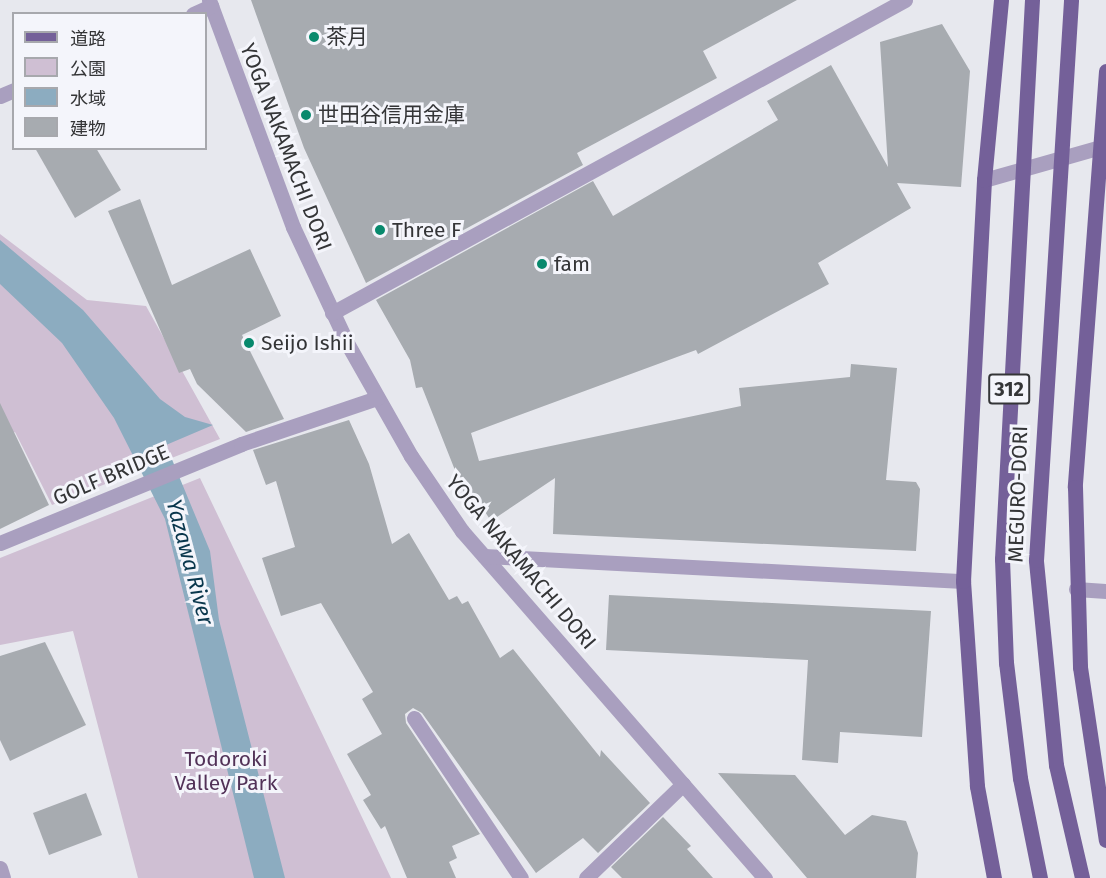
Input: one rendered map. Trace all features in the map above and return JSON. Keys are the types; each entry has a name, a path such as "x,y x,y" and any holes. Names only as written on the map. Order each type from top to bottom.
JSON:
{"main road":[{"path":"994,878 977,786 963,581 984,180 1001,0"},
{"name":"MEGURO-DORI","path":"1032,0 1002,559 1006,663 1020,778 1040,878"},
{"name":"MEGURO-DORI","path":"1071,0 1036,560 1056,765 1082,878"},
{"path":"1106,71 1101,147 1101,224 1075,487 1076,589 1087,733 1106,840"}],"street":[{"path":"332,313 905,0"},
{"path":"196,12 210,3"},
{"name":"YOGA NAKAMACHI DORI","path":"210,3 267,163 332,313 377,398 442,505 483,556 765,878"},
{"path":"984,180 1101,147"},
{"name":"GOLF BRIDGE","path":"0,543 191,465 377,398"},
{"path":"483,556 963,581"},
{"path":"1076,589 1106,591"},
{"path":"414,718 521,878"},
{"path":"586,878 683,784"},
{"path":"0,868 3,878"}],"green space":[{"path":"0,234 87,300 146,306 220,439 52,505 15,432 0,439"},
{"name":"Todoroki Valley Park","path":"200,478 391,878 138,878 73,631 0,645 0,558"}],"water":[{"name":"Yazawa River","path":"0,240 83,310 160,399 185,417 213,425 166,445 210,551 219,620 285,878 254,878 165,519 114,418 62,343 0,284"}],"building":[{"path":"251,0 797,0 703,51 717,78 577,153 583,165 366,283 304,148"},
{"path":"942,24 970,71 961,187 897,183 911,208 818,263 829,284 698,354 696,350 471,433 479,461 741,406 739,388 850,377 851,364 897,368 886,480 916,482 920,489 916,551 553,534 555,478 491,521 474,495 466,498 422,387 416,388 410,360 376,300 593,181 613,216 778,120 767,101 831,65 888,167 880,42"},
{"path":"36,150 97,150 121,190 75,218"},
{"path":"140,199 172,285 250,249 281,316 242,335 284,419 246,432 197,384 190,369 179,373 108,211"},
{"path":"0,403 49,505 0,529"},
{"path":"349,420 369,464 392,544 409,533 449,600 457,596 462,604 468,601 500,658 513,649 600,757 601,750 650,803 598,853 583,838 536,873 422,713 413,708 405,714 406,723 480,834 452,846 457,858 449,862 456,878 407,878 385,826 381,829 363,800 371,795 347,754 382,734 362,699 373,692 321,603 281,616 262,558 295,547 276,481 266,485 253,450"},
{"path":"609,595 931,611 922,737 840,732 838,763 802,760 808,660 606,650"},
{"path":"45,642 86,725 10,761 0,740 0,656"},
{"path":"718,773 795,775 845,835 872,815 906,821 918,853 916,878 807,878"},
{"path":"86,793 102,835 49,855 33,813"},
{"path":"663,817 691,846 687,849 713,878 622,878 611,867"}],"place":[{"name":"茶月","path":"314,37"},
{"name":"世田谷信用金庫","path":"306,115"},
{"name":"Three F","path":"380,230"},
{"name":"fam","path":"542,264"},
{"name":"Seijo Ishii","path":"249,343"}]}
